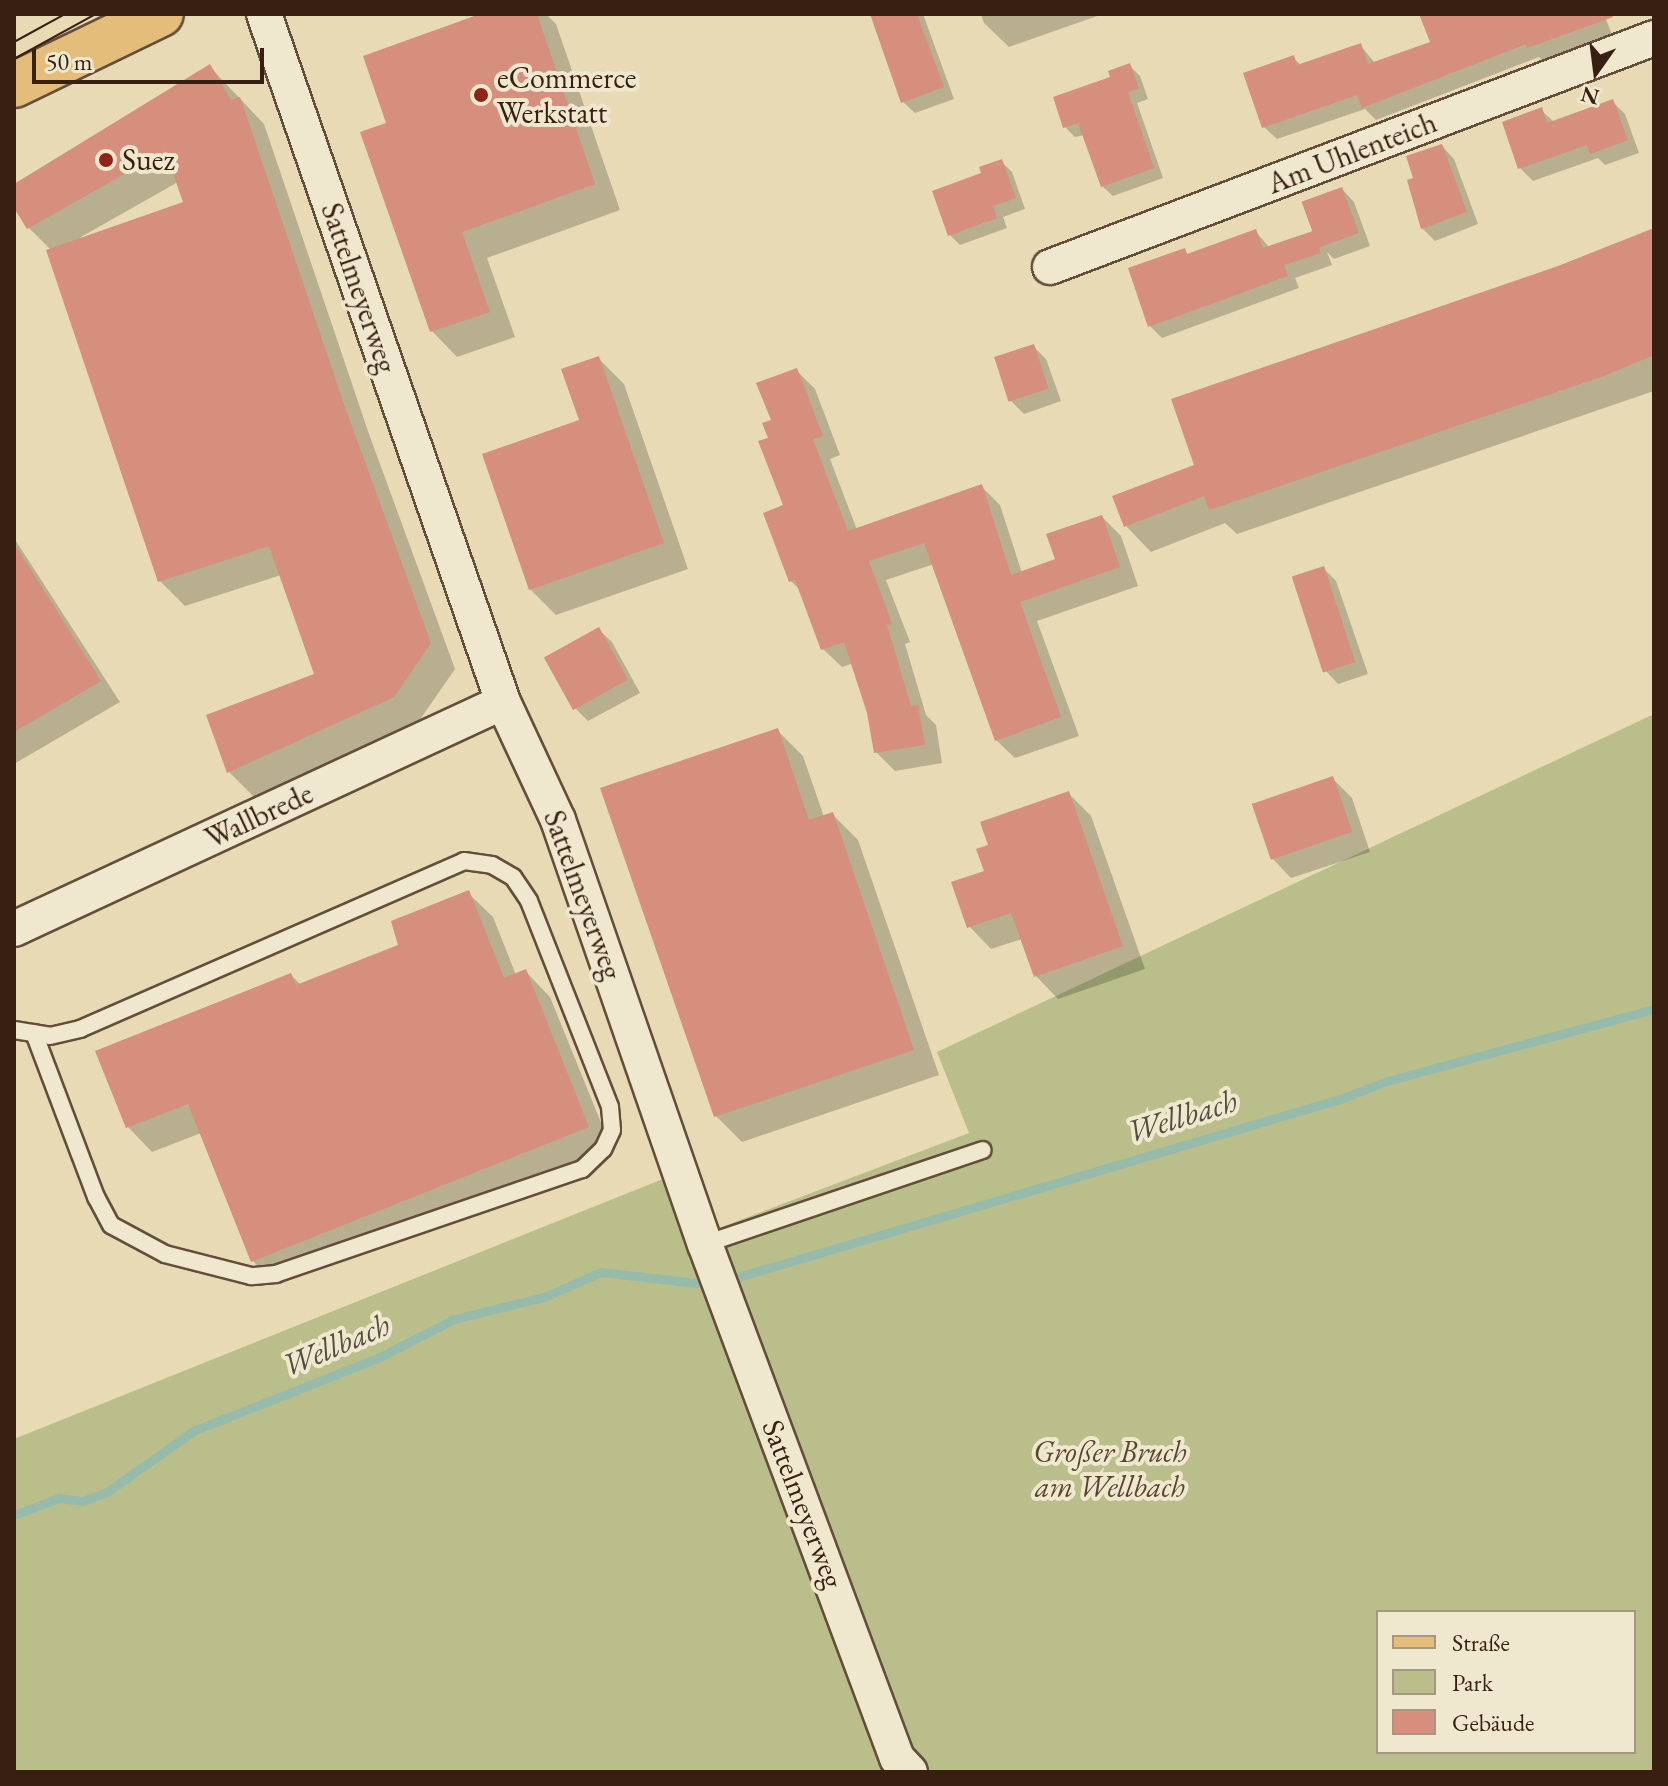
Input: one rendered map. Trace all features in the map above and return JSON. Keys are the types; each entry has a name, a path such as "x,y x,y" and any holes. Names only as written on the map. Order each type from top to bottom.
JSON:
{"main road":[{"path":"14,85 161,14"}],"street":[{"name":"Sattelmeyerweg","path":"264,14 503,702 558,820 705,1244 897,1758 910,1772"},
{"name":"Am Uhlenteich","path":"1050,267 1654,38"},
{"name":"Wallbrede","path":"14,929 503,702"}],"lane":[{"path":"14,1030 34,1033 50,1036 80,1029 464,861 492,865 513,877 529,901 610,1107 612,1130 603,1149 582,1169 276,1274 251,1276 165,1254 111,1225 96,1197 34,1033"},
{"path":"705,1244 982,1150"}],"green space":[{"name":"Großer Bruch am Wellbach","path":"1654,714 1654,1772 14,1772 14,1439 663,1179 697,1276 729,1266 719,1228 969,1133 937,1052"}],"building":[{"path":"480,14 537,14 595,184 462,232 490,312 430,332 360,132 386,123 363,56"},
{"path":"870,14 917,14 944,87 901,103"},
{"path":"1419,14 1612,14 1613,17 1527,48 1526,44 1362,108 1357,95 1262,128 1243,73 1294,55 1297,65 1361,43 1368,64 1430,42"},
{"path":"1130,63 1139,88 1128,92 1154,168 1101,187 1078,123 1063,128 1053,97 1110,77 1108,71"},
{"path":"210,64 231,100 240,97 345,407 431,643 394,697 227,773 206,715 314,674 269,546 158,582 46,250 183,202 165,151 27,229 14,208 14,184"},
{"path":"1613,99 1628,140 1590,154 1587,145 1518,169 1502,122 1542,107 1547,123"},
{"path":"1442,144 1467,212 1421,229 1407,180 1413,178 1406,156"},
{"path":"1002,159 1016,198 993,206 997,218 948,236 932,191 981,173 979,167"},
{"path":"1342,187 1359,233 1318,248 1302,202"},
{"path":"1654,228 1654,355 1601,377 1209,510 1204,496 1124,527 1112,496 1194,465 1171,399 1558,266"},
{"path":"1256,229 1263,248 1313,231 1321,253 1284,265 1288,276 1148,327 1128,268 1185,248 1187,254"},
{"path":"1034,344 1049,389 1009,402 994,357"},
{"path":"599,356 664,543 529,590 482,454 579,420 561,369"},
{"path":"797,368 823,436 813,440 848,531 982,484 1011,575 1055,559 1046,534 1102,515 1120,567 1020,602 1061,717 995,741 924,543 869,561 892,624 887,625 911,706 918,705 925,745 874,753 867,713 844,642 821,650 795,580 789,582 763,513 783,505 758,441 768,438 762,423 771,420 756,383"},
{"path":"14,543 101,681 14,732"},
{"path":"1324,566 1355,662 1323,673 1292,577"},
{"path":"599,627 628,679 573,710 544,658"},
{"path":"778,728 809,820 833,812 914,1050 714,1117 600,788"},
{"path":"1333,776 1352,832 1271,860 1252,804"},
{"path":"1069,791 1123,946 1034,977 1011,913 967,928 951,882 984,871 976,849 988,845 980,822"},
{"path":"469,890 504,978 526,969 589,1127 251,1262 188,1104 126,1128 95,1051 291,973 296,985 398,945 391,921"}],"waterway":[{"name":"Wellbach","path":"728,1280 1340,1099 1387,1081 1654,1009"},
{"name":"Wellbach","path":"14,1515 59,1498 83,1501 107,1492 193,1431 380,1357 454,1319 544,1297 601,1272 696,1283"}],"tram line":[{"path":"14,42 65,14"},
{"path":"14,59 96,14"}],"place":[{"name":"eCommerce Werkstatt","path":"481,95"},
{"name":"Suez","path":"106,160"}]}
